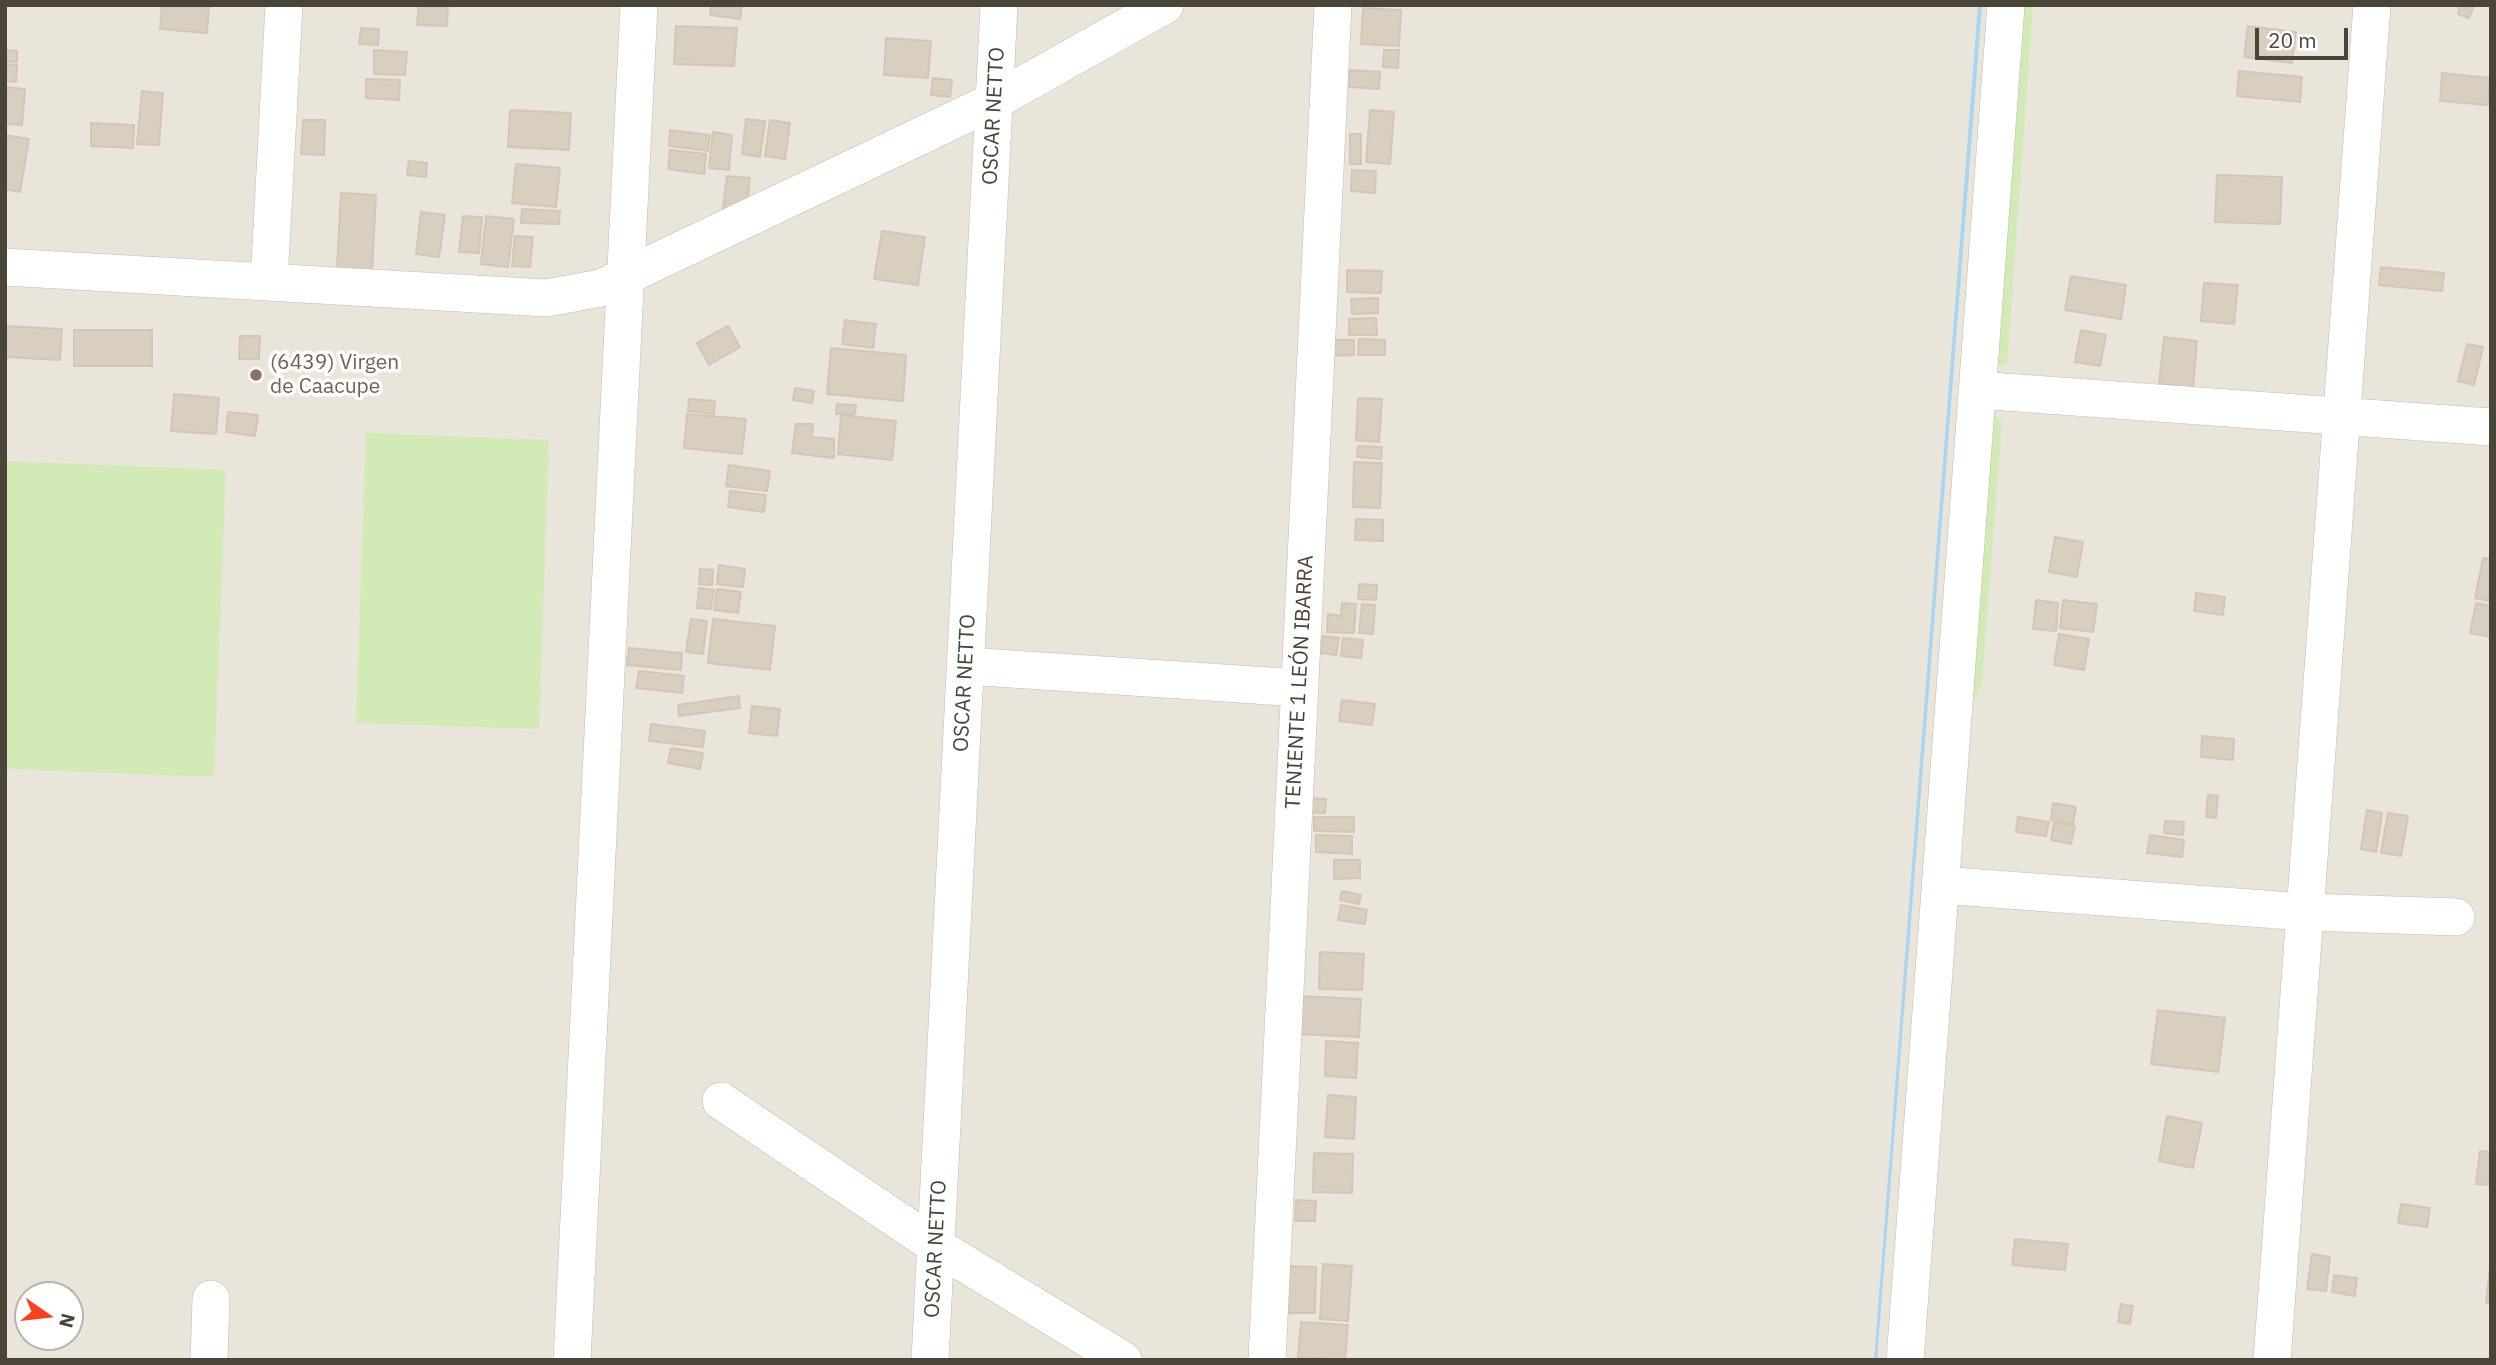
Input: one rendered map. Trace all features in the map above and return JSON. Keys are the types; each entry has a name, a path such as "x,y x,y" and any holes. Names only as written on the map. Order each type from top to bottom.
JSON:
{"street":[{"path":"270,282 284,5"},
{"path":"572,1360 639,5"},
{"name":"OSCAR NETTO","path":"930,1360 999,5"},
{"path":"5,267 547,298 601,288 996,100 1164,5"},
{"name":"TENIENTE 1 LEÓN IBARRA","path":"1267,1360 1333,5"},
{"path":"1905,1360 2006,5"},
{"path":"2272,1360 2372,5"},
{"path":"1977,390 2491,426"},
{"path":"966,666 1300,688"},
{"path":"1940,886 2305,912 2456,917"},
{"path":"721,1101 936,1247 1123,1360"},
{"path":"209,1360 211,1299"}],"shaded area":[{"path":"5,5 2491,5 2491,1360 5,1360"}],"green space":[{"path":"2021,5 2033,5 2007,364 1998,367 1995,365"},
{"path":"1993,415 2002,421 1982,682 1970,710"},
{"path":"366,433 549,440 539,729 356,723"},
{"path":"5,461 226,470 214,777 5,769"}],"water":[{"path":"1978,5 1982,5 1877,1360 1874,1360"}],"building":[{"path":"162,5 209,5 207,33 160,29"},
{"path":"419,5 448,5 447,26 417,25"},
{"path":"711,5 742,5 740,19 710,15"},
{"path":"2460,5 2474,5 2469,18 2458,14"},
{"path":"1363,8 1401,10 1399,46 1361,44"},
{"path":"676,26 737,28 734,66 674,64"},
{"path":"2248,26 2296,32 2292,63 2244,57"},
{"path":"361,28 379,29 378,45 359,44"},
{"path":"886,38 931,41 928,78 884,75"},
{"path":"5,50 17,51 17,62 5,61"},
{"path":"374,50 407,52 405,75 374,74"},
{"path":"1384,50 1399,50 1398,68 1383,67"},
{"path":"5,64 17,65 16,82 5,81"},
{"path":"1350,70 1380,72 1379,89 1349,87"},
{"path":"2239,71 2302,77 2300,102 2237,96"},
{"path":"2442,73 2490,78 2488,105 2440,101"},
{"path":"933,78 952,80 950,97 931,95"},
{"path":"366,79 400,80 399,100 366,98"},
{"path":"5,87 25,89 22,125 5,124"},
{"path":"142,91 163,93 159,145 137,144"},
{"path":"510,110 571,113 569,150 508,147"},
{"path":"1370,110 1394,112 1390,164 1366,162"},
{"path":"746,119 765,121 760,157 742,154"},
{"path":"303,120 325,120 324,155 301,154"},
{"path":"770,120 790,123 785,159 765,156"},
{"path":"91,123 134,125 133,148 91,146"},
{"path":"670,130 710,135 708,151 669,146"},
{"path":"713,132 732,135 729,170 709,168"},
{"path":"1350,134 1361,134 1361,164 1350,164"},
{"path":"5,135 29,139 20,192 5,189"},
{"path":"670,150 706,154 704,174 668,169"},
{"path":"409,161 427,163 426,177 407,175"},
{"path":"516,164 560,168 556,207 512,203"},
{"path":"1352,170 1376,171 1375,193 1351,191"},
{"path":"2217,175 2282,177 2280,224 2215,222"},
{"path":"727,176 750,178 746,211 723,208"},
{"path":"341,193 376,195 372,270 337,268"},
{"path":"522,209 560,211 559,224 521,223"},
{"path":"421,212 445,215 439,257 416,254"},
{"path":"463,216 482,217 479,253 459,252"},
{"path":"486,216 514,219 508,267 481,264"},
{"path":"882,231 925,237 918,285 874,279"},
{"path":"515,236 533,237 530,267 512,266"},
{"path":"2381,267 2444,273 2442,291 2379,285"},
{"path":"1347,270 1382,271 1381,293 1347,292"},
{"path":"2071,276 2126,285 2121,319 2065,310"},
{"path":"2204,283 2238,285 2234,324 2201,321"},
{"path":"1378,298 1378,313 1352,314 1351,299"},
{"path":"1376,318 1377,335 1349,335 1349,319"},
{"path":"845,320 876,324 873,348 842,344"},
{"path":"5,326 62,329 60,360 5,357"},
{"path":"728,326 740,347 709,365 697,343"},
{"path":"74,330 152,330 152,366 74,366"},
{"path":"2081,330 2106,335 2100,366 2075,362"},
{"path":"240,336 260,336 259,359 239,359"},
{"path":"2164,337 2197,341 2193,388 2159,384"},
{"path":"1359,339 1385,340 1385,355 1358,355"},
{"path":"1331,340 1354,340 1354,355 1331,356"},
{"path":"2467,344 2483,347 2474,385 2458,381"},
{"path":"831,348 906,355 903,401 827,394"},
{"path":"795,388 814,391 812,403 793,400"},
{"path":"174,394 219,398 216,434 171,431"},
{"path":"1358,398 1382,399 1379,442 1356,440"},
{"path":"689,399 715,401 714,414 688,411"},
{"path":"837,404 856,405 855,414 836,414"},
{"path":"228,412 258,415 255,436 226,432"},
{"path":"687,414 746,419 742,454 684,448"},
{"path":"841,415 896,421 892,460 838,454"},
{"path":"796,424 813,424 812,437 834,439 834,458 792,453"},
{"path":"1358,446 1382,447 1381,459 1357,457"},
{"path":"1354,462 1382,463 1380,508 1353,507"},
{"path":"729,465 770,471 767,491 726,486"},
{"path":"730,491 766,495 764,512 728,507"},
{"path":"1356,519 1383,520 1383,541 1355,540"},
{"path":"2055,537 2083,542 2077,577 2049,572"},
{"path":"2483,558 2491,559 2489,601 2475,598"},
{"path":"719,565 745,569 743,587 717,584"},
{"path":"700,569 713,570 712,585 699,584"},
{"path":"1359,584 1377,585 1376,600 1358,599"},
{"path":"699,588 714,590 711,609 697,608"},
{"path":"717,589 741,592 738,613 714,610"},
{"path":"2196,593 2225,597 2223,615 2194,611"},
{"path":"2036,600 2058,603 2056,631 2033,629"},
{"path":"2063,600 2097,604 2093,632 2060,628"},
{"path":"1342,603 1356,604 1354,633 1327,632 1328,614 1341,616"},
{"path":"2476,603 2491,606 2491,637 2470,633"},
{"path":"1362,604 1375,605 1373,634 1359,633"},
{"path":"691,619 707,621 703,654 686,652"},
{"path":"713,619 775,626 770,670 708,663"},
{"path":"2059,634 2089,639 2084,670 2054,665"},
{"path":"1323,636 1339,638 1336,655 1320,653"},
{"path":"1343,638 1363,640 1361,658 1341,656"},
{"path":"629,648 682,653 681,670 627,665"},
{"path":"639,671 684,676 682,693 636,688"},
{"path":"739,696 740,708 679,716 678,705"},
{"path":"1342,700 1375,704 1372,725 1339,721"},
{"path":"752,706 780,709 777,736 749,733"},
{"path":"651,724 705,731 703,747 649,741"},
{"path":"2202,736 2234,739 2233,760 2201,757"},
{"path":"671,748 703,753 700,769 668,763"},
{"path":"2208,795 2218,796 2216,818 2206,817"},
{"path":"1306,798 1326,799 1325,813 1305,812"},
{"path":"2053,803 2076,807 2073,824 2051,820"},
{"path":"2367,810 2382,813 2376,852 2361,849"},
{"path":"2388,813 2408,816 2401,856 2381,853"},
{"path":"1314,817 1354,817 1354,832 1314,831"},
{"path":"2018,817 2049,822 2046,836 2016,832"},
{"path":"2165,821 2184,822 2183,835 2164,833"},
{"path":"2054,823 2075,826 2071,844 2051,840"},
{"path":"1316,835 1352,836 1352,854 1316,852"},
{"path":"2150,835 2184,840 2182,857 2147,853"},
{"path":"1334,860 1360,860 1360,878 1334,879"},
{"path":"1342,891 1361,895 1359,904 1340,900"},
{"path":"1341,905 1367,910 1365,924 1338,920"},
{"path":"1320,952 1364,954 1362,990 1319,989"},
{"path":"1300,996 1361,999 1359,1037 1298,1034"},
{"path":"2158,1010 2225,1018 2218,1072 2151,1064"},
{"path":"1326,1041 1358,1043 1356,1078 1325,1076"},
{"path":"1328,1095 1356,1097 1354,1139 1325,1137"},
{"path":"2167,1116 2202,1123 2193,1168 2159,1161"},
{"path":"2480,1151 2491,1152 2491,1185 2476,1184"},
{"path":"1314,1153 1353,1154 1352,1193 1313,1192"},
{"path":"1296,1200 1316,1201 1315,1221 1295,1221"},
{"path":"2401,1204 2430,1208 2427,1227 2398,1223"},
{"path":"2015,1239 2068,1244 2065,1270 2012,1265"},
{"path":"2312,1254 2330,1257 2326,1291 2307,1289"},
{"path":"1323,1264 1352,1266 1348,1321 1320,1319"},
{"path":"1280,1266 1316,1267 1315,1313 1279,1313"},
{"path":"2490,1268 2491,1303 2486,1303"},
{"path":"2334,1275 2357,1278 2355,1296 2332,1292"},
{"path":"2121,1304 2133,1306 2130,1324 2118,1322"},
{"path":"1301,1322 1348,1325 1345,1360 1298,1357"}],"place":[{"name":"(6439) Virgen de Caacupe","path":"256,375"}]}
